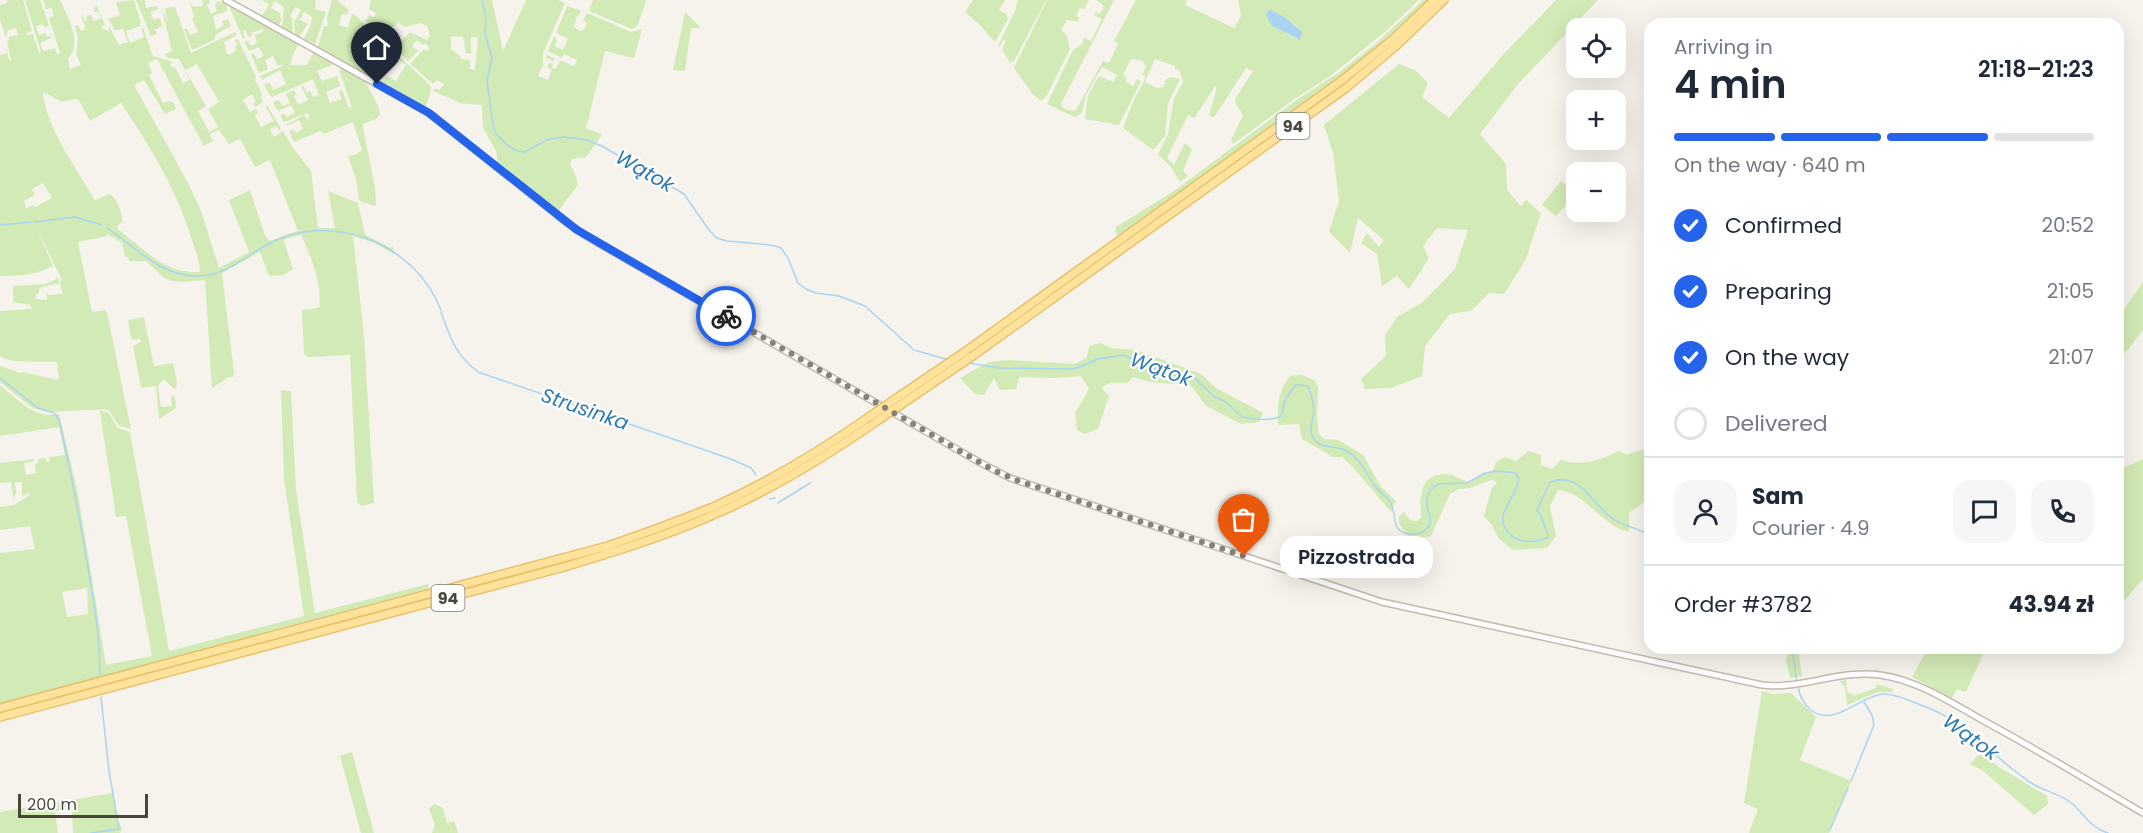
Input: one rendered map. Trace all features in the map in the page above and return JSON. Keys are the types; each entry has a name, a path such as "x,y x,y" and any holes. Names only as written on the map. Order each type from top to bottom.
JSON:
{"main road":[{"name":"94","path":"0,717 564,567 641,544 718,513 755,495 841,446 974,355 1113,251 1132,232 1372,58 1434,0"},
{"name":"94","path":"0,708 608,546 678,521 758,485 820,449 1113,251 1134,241 1361,76 1444,0"}],"street":[{"path":"226,0 429,113 577,230 1010,478 1393,605 1762,685 1791,685 1871,674 1889,677 1911,684 1989,723 2143,813"}],"green space":[{"path":"7,0 23,0 32,31 26,33 27,35 33,34 39,53 41,52 25,0 40,0 49,25 45,28 43,24 36,26 39,35 45,33 47,37 50,36 50,30 51,38 40,43 43,51 55,48 57,54 60,53 49,18 54,16 52,8 46,9 43,0 60,0 73,30 74,45 68,59 70,69 81,65 76,54 78,37 75,26 78,25 81,31 84,30 82,14 85,21 86,17 91,15 94,21 101,19 99,12 94,12 94,7 97,6 105,25 102,26 103,29 109,31 109,26 119,45 128,42 123,29 115,30 108,19 120,15 116,2 134,0 141,23 140,26 126,31 130,43 144,37 141,28 143,28 153,56 173,62 170,65 175,67 183,83 190,80 179,59 167,58 165,54 172,51 162,9 168,23 165,8 175,7 191,53 235,32 237,35 224,42 225,49 228,55 236,51 235,40 238,39 256,77 263,102 255,107 253,104 256,101 252,94 243,100 250,112 256,109 258,113 255,116 261,127 274,121 265,106 267,105 281,129 279,130 276,126 270,129 274,137 283,131 311,171 318,228 335,228 328,191 358,203 365,235 391,248 393,246 394,254 375,243 353,236 364,335 374,503 361,506 357,501 350,355 308,357 304,354 302,310 319,308 320,299 315,271 301,235 284,241 293,269 283,275 269,276 260,252 222,273 234,373 233,377 229,377 212,388 205,280 184,282 164,278 146,261 129,261 128,257 125,257 122,243 108,234 78,242 92,312 105,310 107,313 131,429 119,426 108,409 46,412 31,407 0,382 0,366 21,373 57,380 59,378 57,362 19,361 0,356 0,311 32,309 31,305 13,302 13,286 46,284 58,278 60,283 62,280 37,229 53,266 34,273 0,276 0,55 6,54 6,48 9,60 11,60 7,41 9,37 18,35 16,28 8,30 6,38 0,20 0,5 7,3","holes":["157,59 204,146 213,141 210,134 219,130 229,144 240,139 255,167 270,160 298,231 269,241 264,233 250,190 229,200 249,252 219,268 201,211 188,183 134,85 144,80 165,114 176,109 174,103 170,101 163,103 149,75 152,73 148,63","197,64 219,102 208,109 218,127 209,132 198,111 206,106 185,70","43,92 62,102 79,100 90,121 121,103 152,152 178,203 186,221 200,272 187,272 165,265 118,229 117,226 122,219 113,196 110,194 95,200 63,148 45,105","43,183 52,198 35,207 34,205 26,208 24,201 35,195 32,189","60,283 63,294 48,295 46,291 47,300 36,299 39,288"]},
{"path":"136,0 145,0 146,8 157,6 158,9 151,12 153,20 160,18 162,26 155,30 157,34 151,36"},
{"path":"189,0 193,7 203,6 202,0 209,0 210,3 207,5 211,14 217,11 215,5 218,1 216,0 227,4 227,11 213,16 216,30 224,25 222,21 228,19 231,26 216,34 214,40 192,50 184,29 187,28 190,35 198,32 192,18 194,17"},
{"path":"262,0 316,0 315,9 326,12 315,44 304,39 312,17 304,12 300,20 308,24 299,37 295,34 294,19 296,20 301,10 295,7 290,16 293,33 282,27 284,7 275,1 271,8 280,13 279,25 262,16 269,4"},
{"path":"332,0 337,0 349,10 346,15 342,14 339,25 348,28 352,14 355,15 370,29 361,33 359,41 368,43 372,31 430,85 431,90 426,107 383,83 387,76 396,81 406,65 394,57 380,79 377,80 318,47 324,26 328,26 327,17"},
{"path":"371,0 492,0 503,51 526,0 558,0 565,3 543,53 543,65 538,76 548,80 552,70 547,67 549,63 553,64 552,68 556,69 560,61 556,59 574,66 577,60 564,54 562,58 548,51 554,36 557,40 555,46 563,50 568,39 556,33 567,6 581,11 574,27 580,31 584,30 587,23 583,20 587,13 631,32 642,29 634,58 605,51 586,128 602,135 586,157 572,159 570,164 578,185 558,211 498,163 496,151 483,128 482,105 461,103 433,91 435,88 439,90 444,84 437,80 433,84 410,64 424,49 427,51 429,47 417,40 412,46 418,51 408,61 395,47 410,32 427,40 430,35 427,26 421,23 404,27 398,22 391,30 399,38 391,45 366,21 369,15 374,17 376,13 369,9","holes":["451,37 463,37 466,53 471,54 471,37 478,37 475,70 470,69 470,60 461,59 451,49"]},
{"path":"593,0 646,0 638,25 632,29 589,11"},
{"path":"973,0 1005,0 999,10 1006,14 1008,19 995,42 965,12"},
{"path":"1018,0 1046,0 1014,61 1010,63 1002,50 1006,40 1004,39 998,46"},
{"path":"1047,0 1089,0 1084,9 1080,8 1076,16 1080,18 1079,20 1067,20 1061,30 1067,36 1070,49 1047,95 1041,101 1032,93 1014,68"},
{"path":"1096,0 1114,0 1061,104 1067,110 1076,110 1103,61 1109,63 1118,44 1114,41 1136,0 1187,0 1185,5 1234,28 1241,16 1238,0 1419,0 1386,31 1329,77 1233,144 1231,140 1243,115 1235,99 1253,71 1246,68 1215,116 1212,117 1209,115 1216,85 1194,118 1188,115 1167,158 1174,165 1185,143 1192,149 1183,171 1188,176 1180,182 1171,167 1158,154 1168,134 1174,98 1183,82 1175,66 1155,59 1145,82 1157,88 1164,87 1165,80 1172,77 1180,79 1168,104 1165,136 1153,150 1123,128 1146,77 1142,75 1146,67 1143,61 1131,59 1123,74 1127,79 1126,82 1133,86 1137,79 1141,81 1119,125 1085,119 1088,95 1099,76 1114,82 1117,75 1102,67 1086,95 1082,113 1075,117 1047,104 1073,50 1082,44 1084,38 1091,41 1102,19 1094,15 1096,12 1100,14 1104,6","holes":["1269,9 1297,26 1298,40 1272,25"]},
{"path":"1423,0 1428,0 1367,56 1118,237 1116,227 1174,191 1295,101 1338,73 1375,44"},
{"path":"1556,0 1598,0 1581,18 1566,18 1566,34 1518,84 1480,134 1506,164 1507,190 1521,206 1526,200 1541,213 1526,259 1504,294 1489,293 1471,311 1450,314 1425,346 1422,376 1391,388 1365,389 1361,379 1386,356 1385,335 1397,317 1423,302 1455,269 1468,230 1437,228 1423,246 1429,258 1409,289 1397,276 1382,286 1377,254 1361,243 1367,233 1379,247 1384,240 1358,218 1350,253 1329,232 1339,201 1333,153 1324,125 1399,64 1415,70 1428,83 1422,97 1449,118 1501,57"},
{"path":"230,4 299,43 290,65 307,65 314,51 328,59 333,65 317,71 322,81 337,76 340,86 326,92 330,103 342,99 339,93 342,90 349,108 352,107 339,70 345,69 365,81 380,114 376,119 363,124 375,188 376,206 361,202 359,199 356,179 348,156 355,155 362,150 353,122 324,134 320,131 294,142 289,131 294,129 296,133 303,129 299,120 286,125 304,115 309,121 308,113 284,122 280,115 284,113 287,117 295,113 291,105 278,111 273,102 279,100 282,106 290,103 286,94 294,90 298,105 308,100 301,86 307,92 310,91 313,97 319,95 313,79 270,96 264,84 270,83 273,90 286,84 280,70 262,80 260,76 283,66 282,64 278,66 273,56 265,60 268,69 259,73 251,54 254,54 257,59 264,56 259,47 249,51 244,42 248,41 251,46 257,43 255,35 263,32 263,29 251,33 252,36 248,37 246,30 243,31 245,38 243,39"},
{"path":"685,12 701,28 691,28 685,71 673,70"},
{"path":"547,55 555,58 553,61 546,58"},
{"path":"1561,181 1566,185 1566,204 1556,216 1542,205"},
{"path":"2143,282 2143,330 2124,354 2124,309"},
{"path":"144,317 154,366 173,363 177,382 176,389 164,379 158,385 161,407 172,406 171,396 175,397 176,408 159,419 156,386 141,388 133,346 141,342 140,339 133,340 131,337 128,320"},
{"path":"1101,343 1111,348 1136,350 1201,374 1216,388 1263,413 1259,422 1241,424 1205,405 1193,388 1185,382 1159,383 1133,377 1127,383 1110,383 1101,388 1109,396 1098,429 1085,434 1077,430 1075,413 1089,389 1081,376 1019,377 1016,389 1000,390 994,378 984,395 975,394 960,378 989,362 1008,360 1075,364 1087,357 1089,346"},
{"path":"1302,375 1314,380 1318,387 1319,434 1324,439 1338,440 1363,455 1381,487 1396,501 1391,512 1342,457 1333,457 1302,439 1299,424 1278,425 1278,405 1283,387 1290,376"},
{"path":"0,385 34,411 50,415 59,414 78,494 106,665 152,656 126,516 116,517 100,411 108,412 118,428 130,432 169,651 304,616 284,479 281,390 291,391 296,491 315,613 428,584 429,590 0,704 0,553 35,549 30,526 0,530 0,507 14,505 30,495 28,493 22,496 22,482 15,482 14,501 11,482 0,483 0,463 34,459 34,461 24,463 26,475 36,473 35,464 38,463 38,459 45,458 47,462 50,461 49,457 65,455 59,427 0,436","holes":["87,588 88,614 67,617 62,592"]},
{"path":"1528,451 1541,455 1541,465 1552,469 1561,460 1583,463 1598,460 1619,451 1626,455 1644,451 1644,502 1629,513 1629,532 1610,523 1577,497 1558,490 1550,506 1556,536 1547,548 1513,550 1499,539 1484,516 1492,487 1497,483 1492,480 1459,489 1450,494 1431,536 1417,539 1409,537 1399,524 1399,516 1404,512 1410,520 1417,521 1421,518 1422,489 1430,478 1436,475 1448,474 1468,482 1493,470 1496,462 1504,457 1516,461"},
{"path":"2143,459 2143,579 2124,601 2124,468"},
{"path":"1788,654 1799,654 1802,676 1790,678 1786,660"},
{"path":"1925,654 1983,654 1966,692 1957,689 1952,698 1912,677"},
{"path":"1846,680 1847,692 1853,696 1876,688 1876,684 1893,689 1892,692 1878,692 1847,705 1845,688 1840,681"},
{"path":"1762,691 1773,694 1791,693 1816,717 1800,760 1851,781 1829,833 1749,833 1758,809 1744,803"},
{"path":"352,752 374,833 361,833 340,756"},
{"path":"1978,755 1984,755 1999,767 2047,796 2048,804 2034,815 1982,770 1970,764"},
{"path":"113,793 117,817 122,829 120,833 73,833 72,810 55,811 58,833 0,833 0,812"},
{"path":"434,804 443,808 447,823 454,821 458,833 432,833 435,825 429,809"}],"water":[{"path":"1269,9 1286,18 1302,32 1300,40 1271,25 1266,15"}],"waterway":[{"name":"Wątok","path":"482,0 486,18 485,33 492,58 487,81 493,125 495,133 506,144 517,151 524,152 549,139 564,137 587,140 602,146 684,194 717,238 781,248 788,258 798,283 806,289 816,293 839,296 865,306 914,350 949,360"},
{"name":"Strusinka","path":"34,222 75,217 102,225"},
{"name":"Strusinka","path":"0,225 31,222"},
{"name":"Strusinka","path":"107,228 160,266 184,275 197,276 219,272 279,239 303,232 327,231 351,234 395,253 414,269 429,288 441,310"},
{"name":"Strusinka","path":"441,312 458,352 478,372 731,459 751,468 756,475"},
{"name":"Wątok","path":"968,363 1000,368 1074,369 1098,359 1123,355 1163,372 1179,377 1195,378 1213,396 1226,402 1242,417 1262,420 1281,416 1286,398 1296,385 1308,386 1314,408 1312,436 1318,443 1343,449 1356,458 1375,486 1390,502 1396,525 1404,533 1416,534 1429,526 1427,497 1438,484 1467,483 1485,473 1497,471 1515,473 1519,478 1503,516 1503,524 1507,531 1519,540 1531,542 1547,538 1548,535 1537,510 1550,482 1561,480 1578,485 1612,518 1644,532"},
{"path":"0,378 38,408 54,413"},
{"path":"55,414 59,420 88,568 100,657 100,675"},
{"name":"Strusinka","path":"778,503 810,483"},
{"name":"Strusinka","path":"770,499 775,498"},
{"name":"Wątok","path":"1793,654 1797,682"},
{"name":"Wątok","path":"1798,687 1806,705 1820,715 1838,713 1883,694 1899,697 1941,714 1969,732 2020,775 2070,802 2092,824 2108,833"},
{"path":"91,833 119,829 109,771 101,697"},
{"path":"1851,781 1874,725 1872,715 1864,702"},
{"path":"1830,830 1848,788"}],"way so far":[{"path":"726,316 993,470 1016,480 1244,556"}],"place":[{"name":"Pizzostrada","path":"1244,556"}],"route":[{"path":"377,84 429,113 577,230 726,316"}]}
